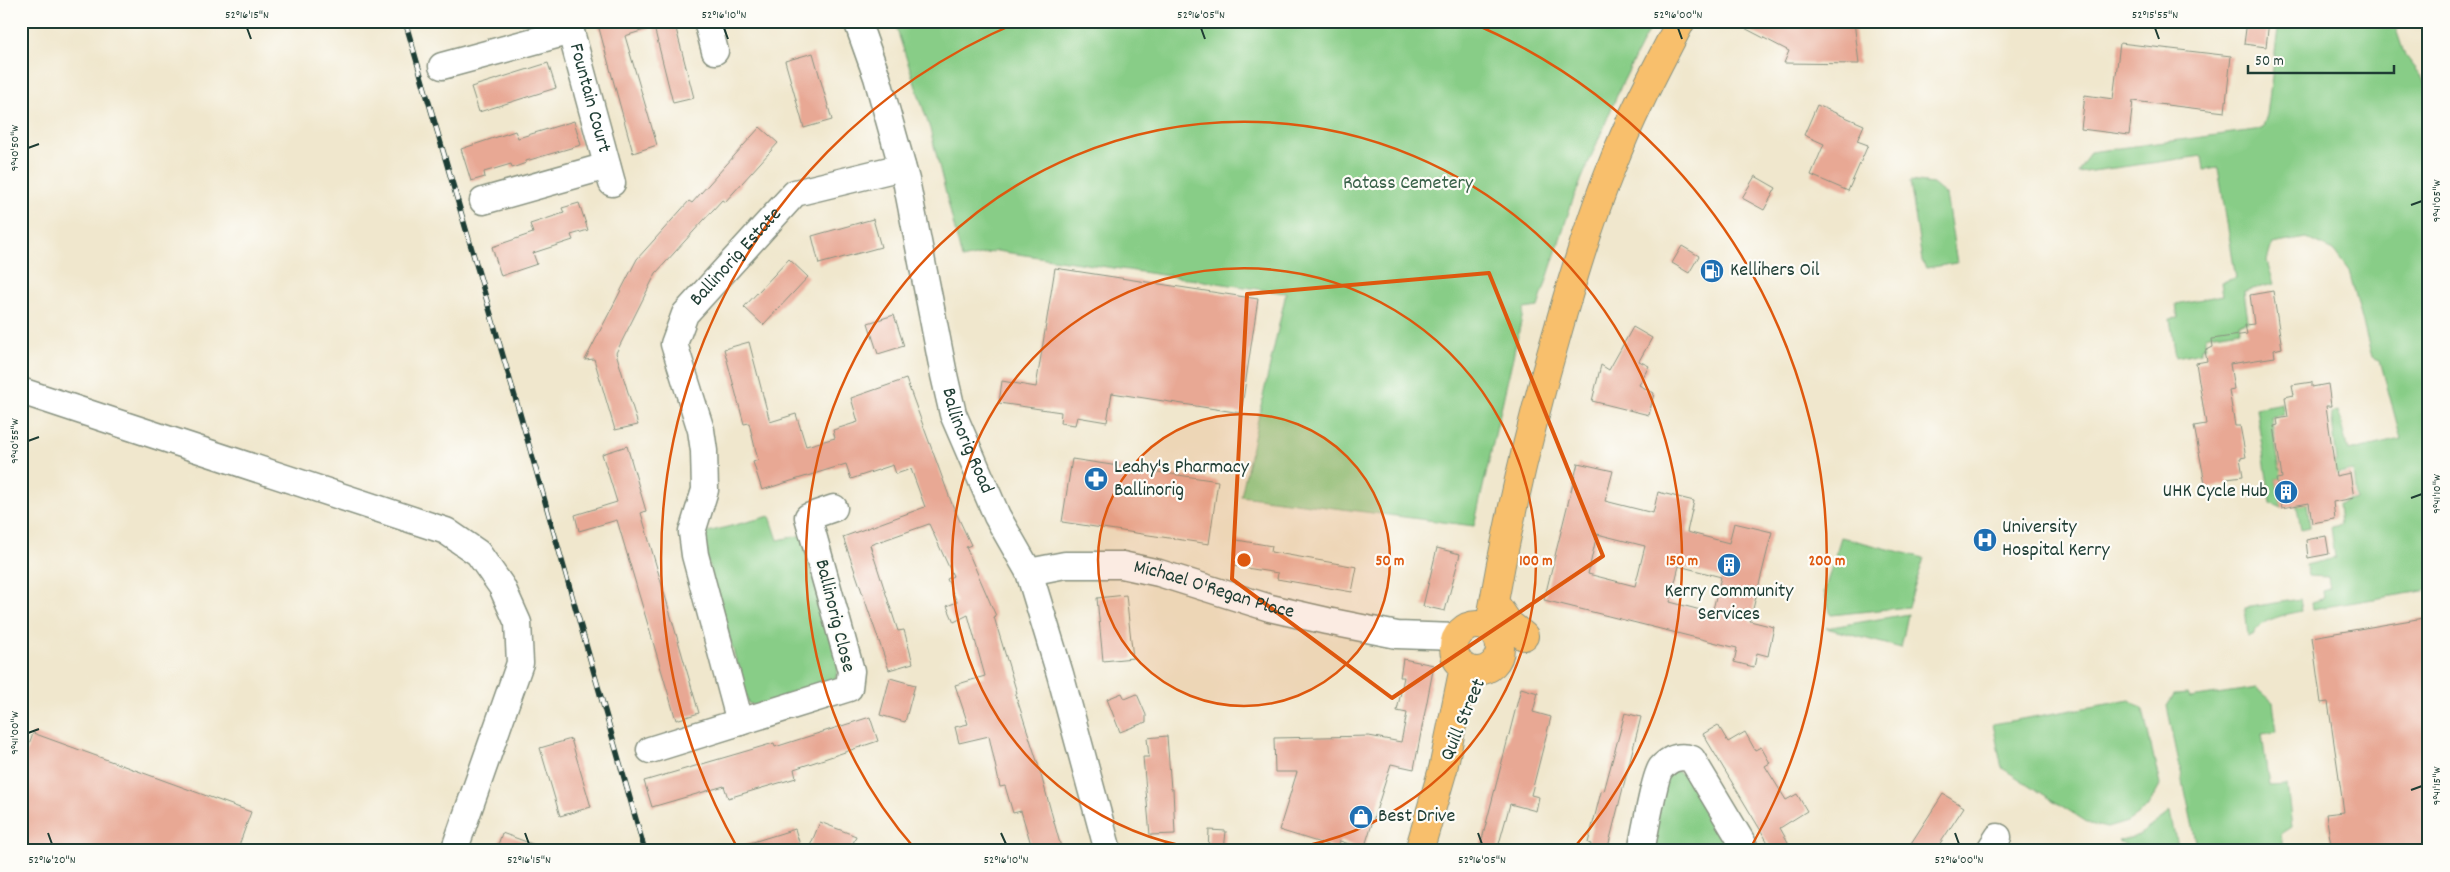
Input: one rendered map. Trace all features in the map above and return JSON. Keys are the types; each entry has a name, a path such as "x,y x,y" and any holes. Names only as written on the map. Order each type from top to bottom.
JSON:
{"main road":[{"path":"1471,648 1504,542 1536,408 1576,267 1611,168 1646,89 1681,21"},
{"path":"1471,648 1494,602 1504,542"},
{"path":"1494,602 1506,620 1524,636"},
{"name":"Quill Street","path":"1419,851 1443,769 1471,648"}],"street":[{"path":"707,21 715,51"},
{"name":"Ballinorig Road","path":"857,21 877,77 902,167 954,414 997,516 1029,572 1057,665 1108,851"},
{"name":"Fountain Court","path":"442,66 570,26 610,174 483,201"},
{"name":"Ballinorig Estate","path":"740,722 695,554 692,532 705,490 704,451 701,430 674,344 685,314 795,193 902,167"},
{"path":"21,391 446,531 478,553 502,586 518,623 520,663 454,851"},
{"name":"Ballinorig Close","path":"650,750 849,688 851,671 808,517 834,508"},
{"name":"Michael O'Regan Place","path":"1029,572 1065,565 1122,565 1158,572 1270,608 1397,635 1471,648"},
{"path":"1641,851 1660,769 1673,759 1681,756 1692,759 1743,844 1745,851"}],"highlighted area":[{"path":"1489,273 1603,556 1392,698 1232,579 1247,294"}],"green space":[{"name":"Ratass Cemetery","path":"894,21 1653,21 1621,86 1572,202 1538,307 1524,309 1474,526 1241,496 1286,293 997,251 962,259 930,129"},
{"path":"2279,21 2394,23 2405,56 2429,87 2429,590 2312,609 2311,602 2324,598 2323,591 2330,589 2328,577 2308,576 2306,565 2335,558 2331,527 2340,525 2338,504 2356,499 2353,471 2304,478 2310,527 2301,529 2291,477 2276,479 2282,508 2271,503 2256,408 2282,403 2284,415 2271,417 2280,470 2337,461 2331,413 2338,411 2348,451 2401,439 2380,360 2372,357 2349,271 2334,251 2306,238 2272,244 2267,261 2274,284 2244,291 2248,321 2239,323 2240,330 2209,335 2206,337 2206,347 2201,348 2201,352 2176,357 2170,319 2178,318 2176,304 2223,295 2221,282 2236,278 2218,168 2204,170 2202,156 2078,173 2090,152 2262,129 2267,115"},
{"path":"1910,181 1933,184 1946,195 1957,263 1926,268 1922,261"},
{"path":"770,516 778,540 802,535 839,667 835,681 756,707 748,703 700,534"},
{"path":"1841,537 1924,558 1908,607 1831,615 1824,592"},
{"path":"2300,599 2302,611 2268,621 2262,624 2253,635 2248,636 2245,608"},
{"path":"1908,614 1901,648 1826,628"},
{"path":"2257,688 2273,702 2277,732 2262,734 2269,786 2287,785 2292,827 2281,834 2283,851 2198,851 2167,706 2174,695 2188,694 2190,698"},
{"path":"2130,700 2143,710 2160,785 2147,808 2127,822 2107,828 2090,824 2002,768 1993,724"},
{"path":"1675,769 1700,786 1735,851 1646,851 1660,786"},
{"path":"2170,812 2178,851 2136,851 2119,841 2139,835"}],"building":[{"path":"597,21 674,21 694,98 673,103 654,27 625,36 657,145 633,153"},
{"path":"1731,21 1854,21 1859,64 1784,63 1789,51"},
{"path":"2247,21 2269,21 2266,47 2244,44"},
{"path":"2120,43 2231,56 2225,112 2133,101 2129,135 2081,129 2085,95 2113,99"},
{"path":"813,53 832,120 804,128 785,61"},
{"path":"548,63 556,88 479,112 471,87"},
{"path":"1817,105 1864,125 1857,141 1868,145 1848,191 1811,175 1824,144 1804,135"},
{"path":"574,121 581,145 526,161 526,163 512,168 511,164 484,172 485,177 471,181 461,149 515,131 518,138"},
{"path":"760,127 778,143 725,202 722,200 656,273 616,353 638,425 615,430 594,359 585,360 637,259 689,201 692,203"},
{"path":"1755,176 1776,188 1764,210 1742,198"},
{"path":"579,203 588,230 571,235 573,240 533,253 537,264 501,276 492,247 533,233 530,224 564,213 562,208"},
{"path":"873,219 881,247 819,264 812,236"},
{"path":"1682,246 1699,256 1689,273 1672,263"},
{"path":"789,259 808,277 763,325 744,307"},
{"path":"1055,268 1258,299 1241,413 1112,393 1107,422 1077,417 1075,425 1060,423 1061,412 999,403 1002,381 1036,387"},
{"path":"2273,291 2282,348 2274,350 2275,357 2230,364 2234,389 2229,390 2235,426 2240,426 2246,457 2240,458 2243,476 2227,478 2228,484 2206,488 2194,426 2206,424 2196,363 2207,361 2205,351 2213,347 2212,339 2247,334 2245,325 2254,324 2250,295"},
{"path":"894,315 904,346 878,354 868,323"},
{"path":"1633,327 1652,338 1639,361 1649,366 1639,385 1654,393 1649,415 1592,401 1601,365 1609,370"},
{"path":"749,342 770,422 796,414 806,446 835,438 833,430 858,422 851,398 906,379 952,504 971,545 966,547 996,616 994,617 1017,693 1015,693 1038,764 1062,851 1033,851 1021,811 1013,813 1005,786 1000,787 989,736 959,743 955,727 968,724 955,685 985,676 968,615 954,622 947,606 957,602 947,579 953,576 929,524 870,545 898,631 904,630 913,663 889,670 843,537 925,507 911,469 896,474 893,465 851,479 846,464 762,490 753,462 758,460 749,423 744,424 724,349"},
{"path":"2312,382 2312,387 2328,384 2331,406 2326,406 2336,476 2350,473 2354,498 2333,502 2335,519 2312,523 2309,503 2282,508 2276,479 2282,478 2274,426 2278,425 2277,419 2288,417 2285,397 2294,395 2292,385"},
{"path":"627,446 646,511 641,513 699,713 676,720 617,520 579,531 575,515 617,502 602,454"},
{"path":"1072,459 1218,481 1209,544 1062,522"},
{"name":"Kerry Community Services","path":"1578,463 1613,471 1605,501 1653,513 1658,492 1694,501 1687,532 1729,543 1734,523 1772,532 1750,621 1774,627 1768,656 1757,653 1754,667 1734,662 1737,648 1544,600","holes":["1597,534 1645,546 1635,586 1588,574","1679,566 1721,577 1712,613 1670,602"]},
{"path":"2326,536 2329,554 2308,558 2306,540"},
{"path":"1237,540 1272,546 1271,552 1357,567 1352,592 1277,579 1278,573 1233,566"},
{"path":"1437,548 1460,554 1445,611 1423,606"},
{"path":"1126,595 1133,658 1103,661 1097,598"},
{"path":"2429,617 2429,851 2332,851 2326,814 2344,812 2328,702 2321,703 2312,637"},
{"path":"1403,659 1434,665 1414,769 1391,764 1364,849 1340,841 1337,848 1279,830 1297,772 1275,772 1274,738 1369,736 1401,742 1407,713 1397,711 1404,677 1400,677"},
{"path":"890,678 915,685 905,722 880,715"},
{"path":"1521,688 1538,693 1533,712 1551,717 1531,795 1539,797 1536,811 1510,804 1497,851 1479,851"},
{"path":"1122,693 1125,699 1137,694 1146,715 1146,722 1120,732 1107,699"},
{"path":"1625,713 1641,717 1607,851 1589,851 1591,844 1588,843 1601,790 1604,791"},
{"path":"870,717 878,741 794,769 796,778 728,798 724,786 652,807 644,781 774,743 775,747"},
{"path":"1718,725 1728,742 1745,732 1755,750 1761,747 1770,763 1765,766 1786,800 1797,794 1807,811 1780,828 1793,851 1773,851 1703,734"},
{"path":"33,733 251,812 237,851 21,851 21,766"},
{"path":"1167,736 1171,789 1173,789 1175,834 1150,835 1143,757 1149,757 1147,738"},
{"path":"571,739 591,807 560,816 540,748"},
{"path":"1943,794 1964,807 1935,851 1906,851"},
{"path":"820,822 856,836 850,851 808,851"},
{"path":"795,829 802,851 737,851 737,847"},
{"path":"1209,830 1226,831 1224,851 1208,851"},
{"path":"502,833 546,849 545,851 496,851"}],"railway":[{"path":"405,21 645,851"}],"place":[{"name":"Kellihers Oil","path":"1712,271"},
{"name":"Leahy's Pharmacy Ballinorig","path":"1096,479"},
{"name":"UHK Cycle Hub","path":"2286,492"},
{"name":"University Hospital Kerry","path":"1985,540"},
{"name":"Kerry Community Services","path":"1729,565"},
{"name":"Best Drive","path":"1361,817"}]}
